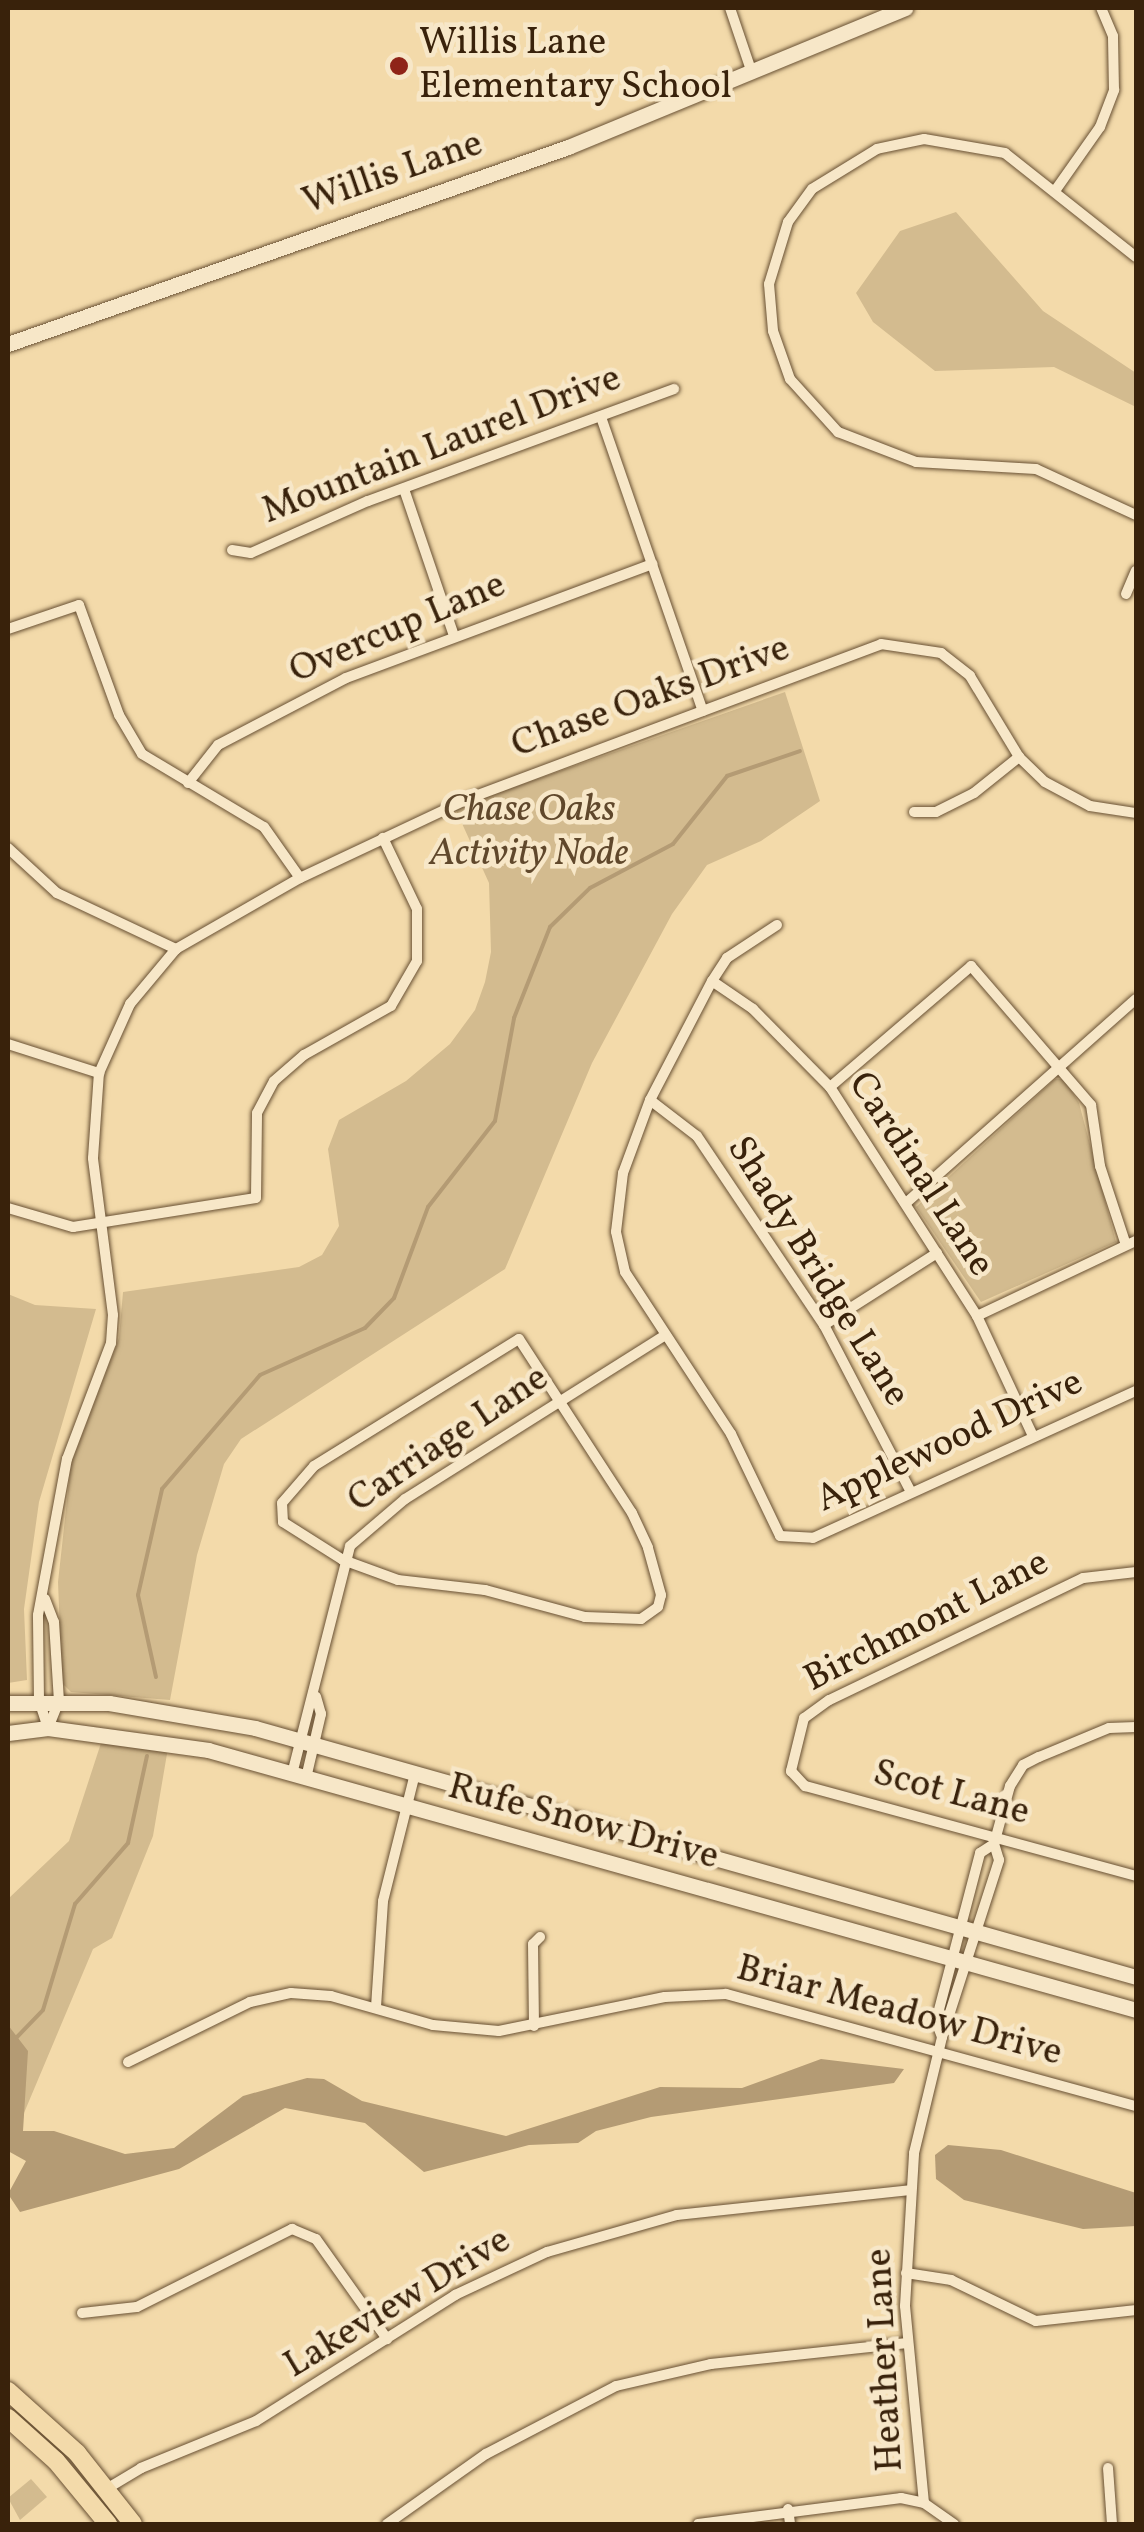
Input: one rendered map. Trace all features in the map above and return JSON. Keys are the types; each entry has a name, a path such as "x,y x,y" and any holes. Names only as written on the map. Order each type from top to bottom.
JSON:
{"main road":[{"name":"Willis Lane","path":"8,344 568,148 906,8"},
{"name":"Rufe Snow Drive","path":"8,1703 59,1701 172,1709 1136,1977"},
{"name":"Rufe Snow Drive","path":"8,1733 48,1728 166,1742 1136,2010"},
{"path":"592,1858 601,1828"},
{"path":"8,2392 108,2488 133,2524"},
{"path":"8,2418 56,2461 108,2524"}],"street":[{"path":"730,8 752,73"},
{"path":"1057,188 1100,127 1114,90 1113,36 1101,8"},
{"path":"1136,257 1057,188 1005,153 942,139 876,148 838,167 812,189 785,229 769,284 773,331 805,400 838,432 862,445 916,462 1036,468 1136,515"},
{"name":"Mountain Laurel Drive","path":"232,550 250,553 404,489 674,389"},
{"path":"600,417 703,711"},
{"path":"404,489 454,633"},
{"name":"Overcup Lane","path":"188,783 233,735 454,633 652,564"},
{"path":"1126,594 1136,571"},
{"path":"8,629 79,604 132,738 157,768 264,827 300,878"},
{"name":"Chase Oaks Drive","path":"48,1728 39,1701 38,1615 46,1599 67,1460 110,1342 114,1288 93,1158 99,1073 130,1004 176,949 300,878 554,763 703,711 864,648 912,644 942,653 970,676 1020,757 1064,794 1136,813"},
{"path":"914,812 936,812 974,793 1020,757"},
{"path":"8,1208 73,1227 256,1198 256,1113 274,1081 304,1055 391,1006 417,961 418,910 383,838"},
{"path":"8,848 43,884 176,949"},
{"path":"665,1335 625,1272 616,1214 623,1173 650,1100 712,981 727,958 778,924"},
{"path":"830,1087 972,966 1091,1105 1100,1166 1131,1243 977,1316"},
{"name":"Cardinal Lane","path":"712,981 754,1008 830,1087 977,1316 1033,1436"},
{"path":"906,1203 1136,999"},
{"path":"8,1044 99,1073"},
{"name":"Shady Bridge Lane","path":"650,1100 697,1136 824,1324 911,1492"},
{"path":"824,1324 937,1254"},
{"name":"Carriage Lane","path":"299,1776 322,1714 316,1698 343,1560 362,1533 392,1508 665,1335"},
{"name":"Applewood Drive","path":"665,1335 731,1434 771,1522 787,1538 812,1538 1136,1391"},
{"path":"519,1340 559,1402 648,1548 661,1595 651,1614 632,1620 585,1617 486,1590 398,1580 343,1560 283,1522 282,1503 314,1466 519,1340"},
{"name":"Birchmont Lane","path":"792,1776 798,1730 813,1709 1082,1578 1136,1572"},
{"name":"Chase Oaks Drive","path":"46,1599 54,1622 59,1701 48,1728"},
{"name":"Heather Lane","path":"924,2503 907,2343 910,2190 980,1853 995,1840 1023,1766 1110,1728 1136,1727"},
{"path":"376,2007 383,1902 415,1774"},
{"name":"Scot Lane","path":"792,1776 805,1786 1136,1876"},
{"name":"Heather Lane","path":"960,1962 978,1934 999,1860 995,1840"},
{"path":"534,2026 533,1944 540,1937"},
{"name":"Briar Meadow Drive","path":"128,2062 270,1996 309,1993 453,2028 534,2026 666,1997 726,1994 1136,2106"},
{"name":"Lakeview Drive","path":"108,2488 140,2468 256,2421 494,2273 610,2230 832,2194 910,2190"},
{"path":"82,2313 137,2307 292,2229 316,2240 387,2339"},
{"path":"906,2273 951,2280 1036,2320 1136,2310"},
{"path":"387,2524 486,2454 616,2386 711,2364 907,2343"},
{"path":"1108,2468 1112,2524"},
{"path":"698,2524 788,2509 901,2498 924,2503 954,2524"},
{"path":"788,2509 790,2524"}],"green space":[{"path":"956,212 1043,311 1136,373 1136,407 1054,367 935,371 873,322 856,293 900,231"},
{"name":"Chase Oaks Activity Node","path":"785,692 820,801 761,841 707,865 672,914 592,1063 505,1269 241,1439 224,1464 197,1555 170,1700 71,1692 62,1683 58,1582 71,1464 119,1338 123,1292 299,1267 322,1255 339,1226 328,1149 339,1120 406,1081 450,1044 475,1010 485,982 491,952 489,883 455,808"},
{"path":"1055,1079 1064,1079 1079,1103 1116,1242 981,1302 916,1207"},
{"path":"8,1294 35,1305 96,1309 39,1502 24,1609 27,1680 8,1683"},
{"path":"102,1740 168,1748 153,1836 112,1938 93,1949 8,2151 8,1899 69,1841"},
{"path":"31,2479 47,2497 20,2520 8,2498"}],"shaded area":[{"path":"8,2025 28,2051 23,2131 54,2131 125,2154 174,2148 243,2096 307,2078 324,2079 362,2101 506,2136 660,2087 742,2088 821,2059 904,2069 894,2083 651,2117 596,2131 578,2143 529,2145 424,2172 365,2123 285,2108 179,2169 20,2212 8,2194 26,2161 8,2151"},
{"path":"948,2145 1001,2150 1136,2193 1136,2226 1083,2229 964,2200 936,2179 935,2155"}],"waterway":[{"path":"156,1677 138,1595 162,1489 260,1375 365,1328 394,1298 428,1207 495,1121 514,1018 550,927 590,888 673,844 727,776 800,751"},
{"path":"17,2037 43,2010 75,1904 128,1843 147,1756"}],"place":[{"name":"Willis Lane Elementary School","path":"399,66"}]}
